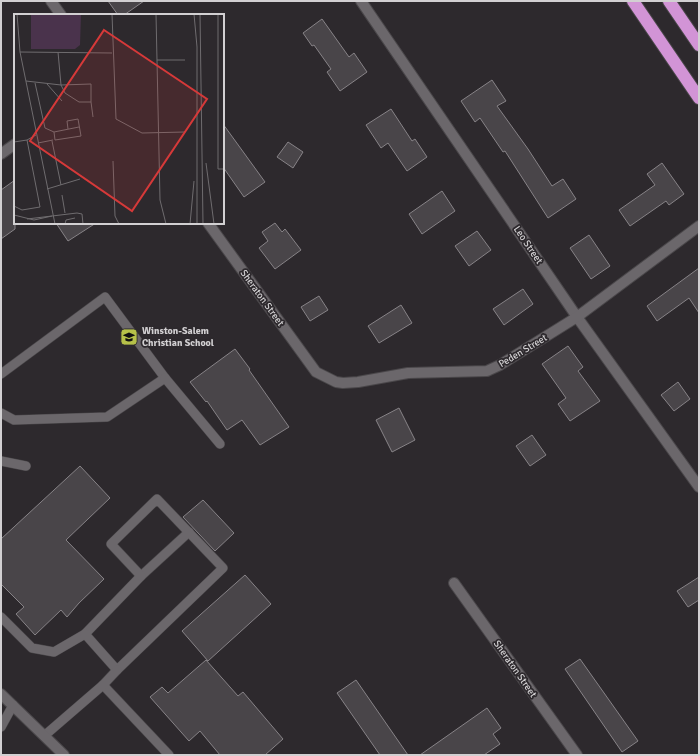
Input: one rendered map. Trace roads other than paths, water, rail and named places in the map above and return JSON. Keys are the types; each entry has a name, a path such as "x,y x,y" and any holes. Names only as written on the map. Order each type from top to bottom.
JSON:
{"highway":[{"path":"633,1 699,98"},
{"path":"669,1 699,45"}],"street":[{"path":"51,1 60,14"},
{"name":"Leo Street","path":"361,1 577,317 699,487"},
{"path":"1,154 14,145"},
{"name":"Sheraton Street","path":"209,224 316,372"},
{"name":"Peden Street","path":"316,372 336,382 343,383 358,382 408,373 487,371 537,343 577,317 699,226"},
{"name":"Sheraton Street","path":"454,583 577,755"},
{"path":"1,694 64,755"}],"lane":[{"path":"1,374 106,297 165,378 220,444"},
{"path":"1,413 14,420 107,418 165,378"},
{"path":"1,461 26,466"},
{"path":"44,736 103,685 223,568 157,499 111,544 141,576"},
{"path":"1,617 32,648 54,652 84,634 141,576 189,532"},
{"path":"84,634 117,670"},
{"path":"103,685 169,755"},
{"path":"1,727 13,705"}],"place":[{"name":"Winston-Salem Christian School","path":"129,337"}]}
